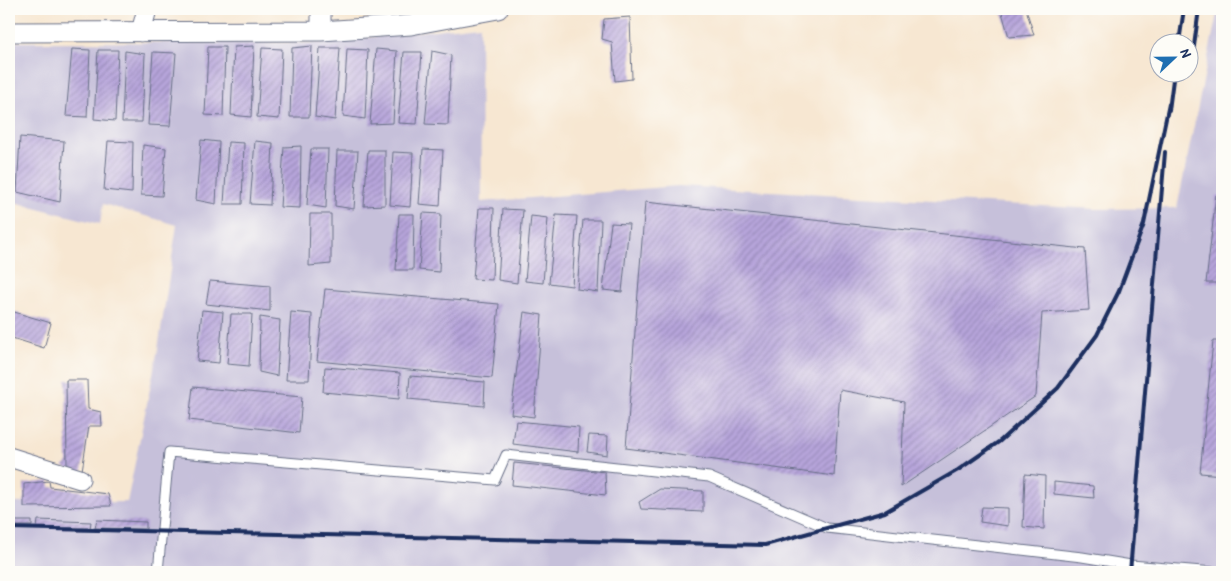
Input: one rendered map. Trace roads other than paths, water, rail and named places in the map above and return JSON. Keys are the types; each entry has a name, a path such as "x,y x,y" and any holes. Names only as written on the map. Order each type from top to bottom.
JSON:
{"street":[{"path":"142,32 148,9"},
{"path":"321,9 321,31"},
{"path":"9,32 321,31 411,24 498,9"},
{"path":"9,457 80,480"}],"lane":[{"path":"158,572 169,452 494,480 506,455 709,477 827,528 1214,572"}],"railway":[{"path":"1181,32 1184,9"},
{"path":"1196,32 1199,9"},
{"path":"1169,110 1173,82"},
{"path":"9,528 765,545 885,512 958,470 1000,441 1058,388 1097,335 1119,291 1144,224 1169,104"},
{"path":"1130,572 1165,152"}]}
